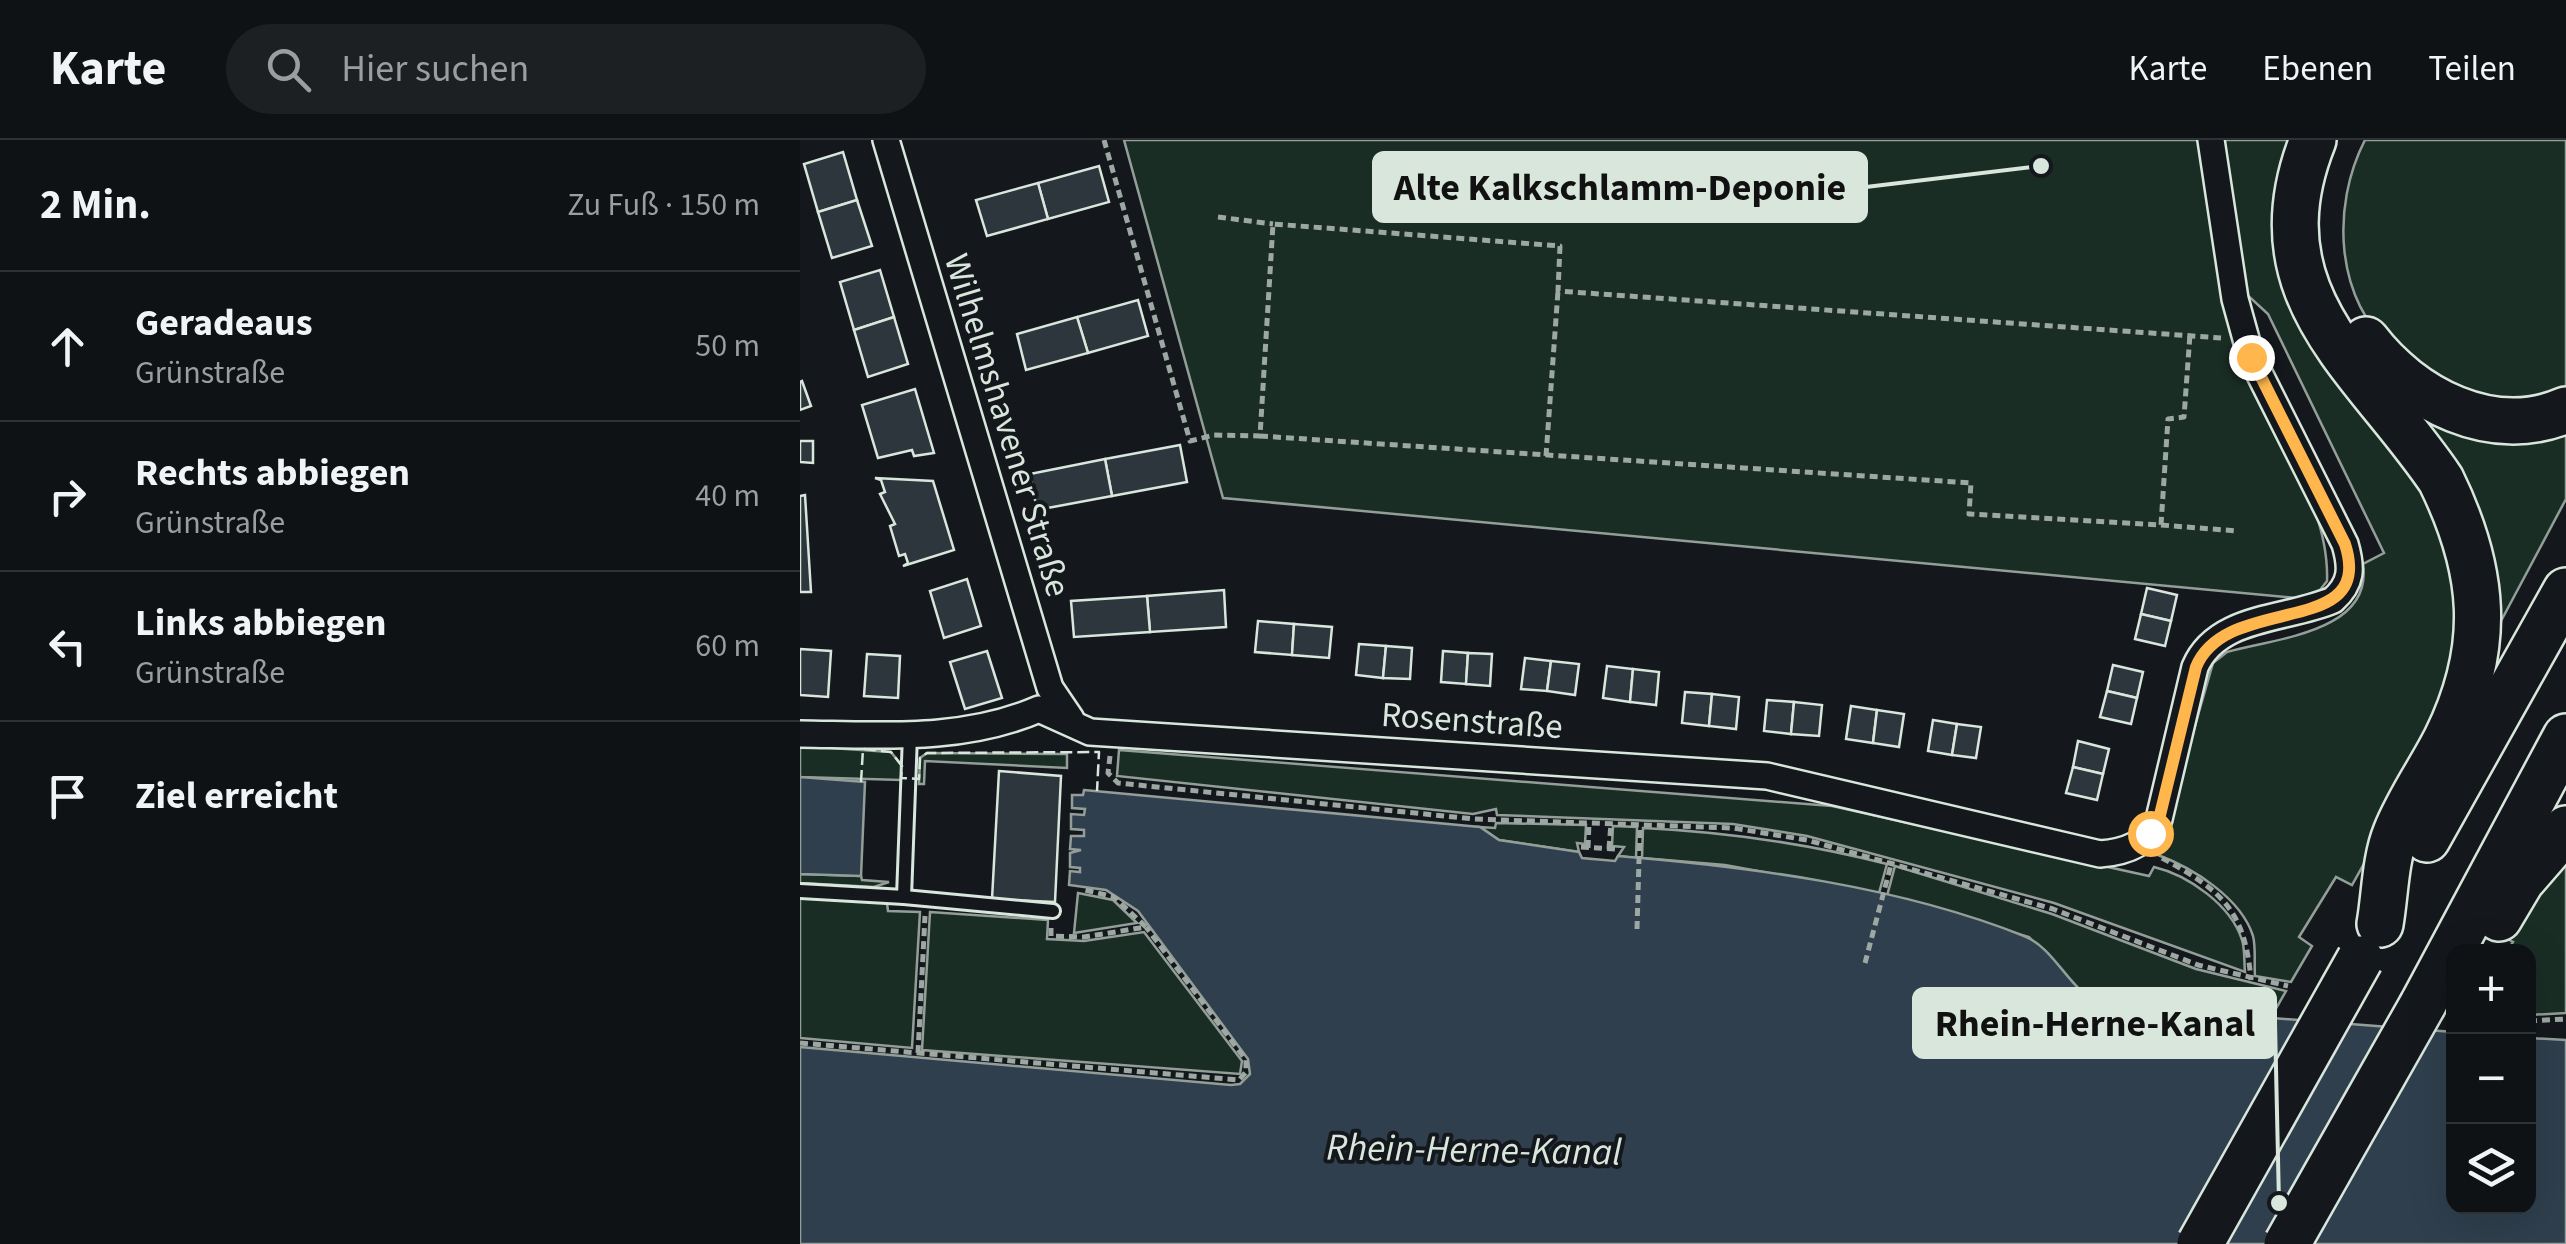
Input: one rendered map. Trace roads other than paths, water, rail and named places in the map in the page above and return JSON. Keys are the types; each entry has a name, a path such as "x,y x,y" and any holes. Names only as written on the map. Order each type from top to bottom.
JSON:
{"highway":[{"path":"2314,140 2295,202 2298,254 2316,314 2441,480 2456,510 2479,586 2478,647 2466,691 2448,736 2395,835 2370,942"},
{"path":"2348,140 2327,190 2325,223 2334,276 2345,305 2379,356 2418,392 2477,416 2524,419 2566,410"},
{"path":"2200,1244 2566,591"},
{"path":"2287,1244 2438,988 2566,737"},
{"path":"2479,944 2521,881 2566,829"}],"street":[{"name":"Wilhelmshavener Straße","path":"886,140 1050,688 1059,706 1076,723"},
{"name":"Rosenstraße","path":"800,734 910,735 985,727 1039,709 1090,732 1767,776 2100,854 2137,844 2159,819 2196,667 2205,649 2228,631 2333,600 2348,581 2350,563 2345,544 2244,338 2211,140"}],"lane":[{"path":"904,897 910,735"},
{"path":"800,891 1052,910"}],"water":[{"path":"800,777 865,782 861,876 800,874"},
{"path":"1084,790 1480,827 1499,840 1579,852 1582,858 1615,861 1618,856 1824,881 1927,904 2024,936 2046,951 2081,991 2104,1005 2446,1031 2446,1214 2536,1214 2536,1038 2566,1040 2566,1244 800,1244 800,1047 1231,1085 1240,1084 1250,1074 1248,1059 1138,911 1106,890 1069,885 1070,871 1080,872 1080,868 1070,867 1070,853 1081,850 1070,849 1071,836 1084,836 1084,830 1071,829 1071,814 1084,815 1085,809 1072,808 1072,795 1083,795"}],"place":[{"name":"Alte Kalkschlamm-Deponie","path":"2041,166"},
{"name":"Rhein-Herne-Kanal","path":"2279,1203"}]}
